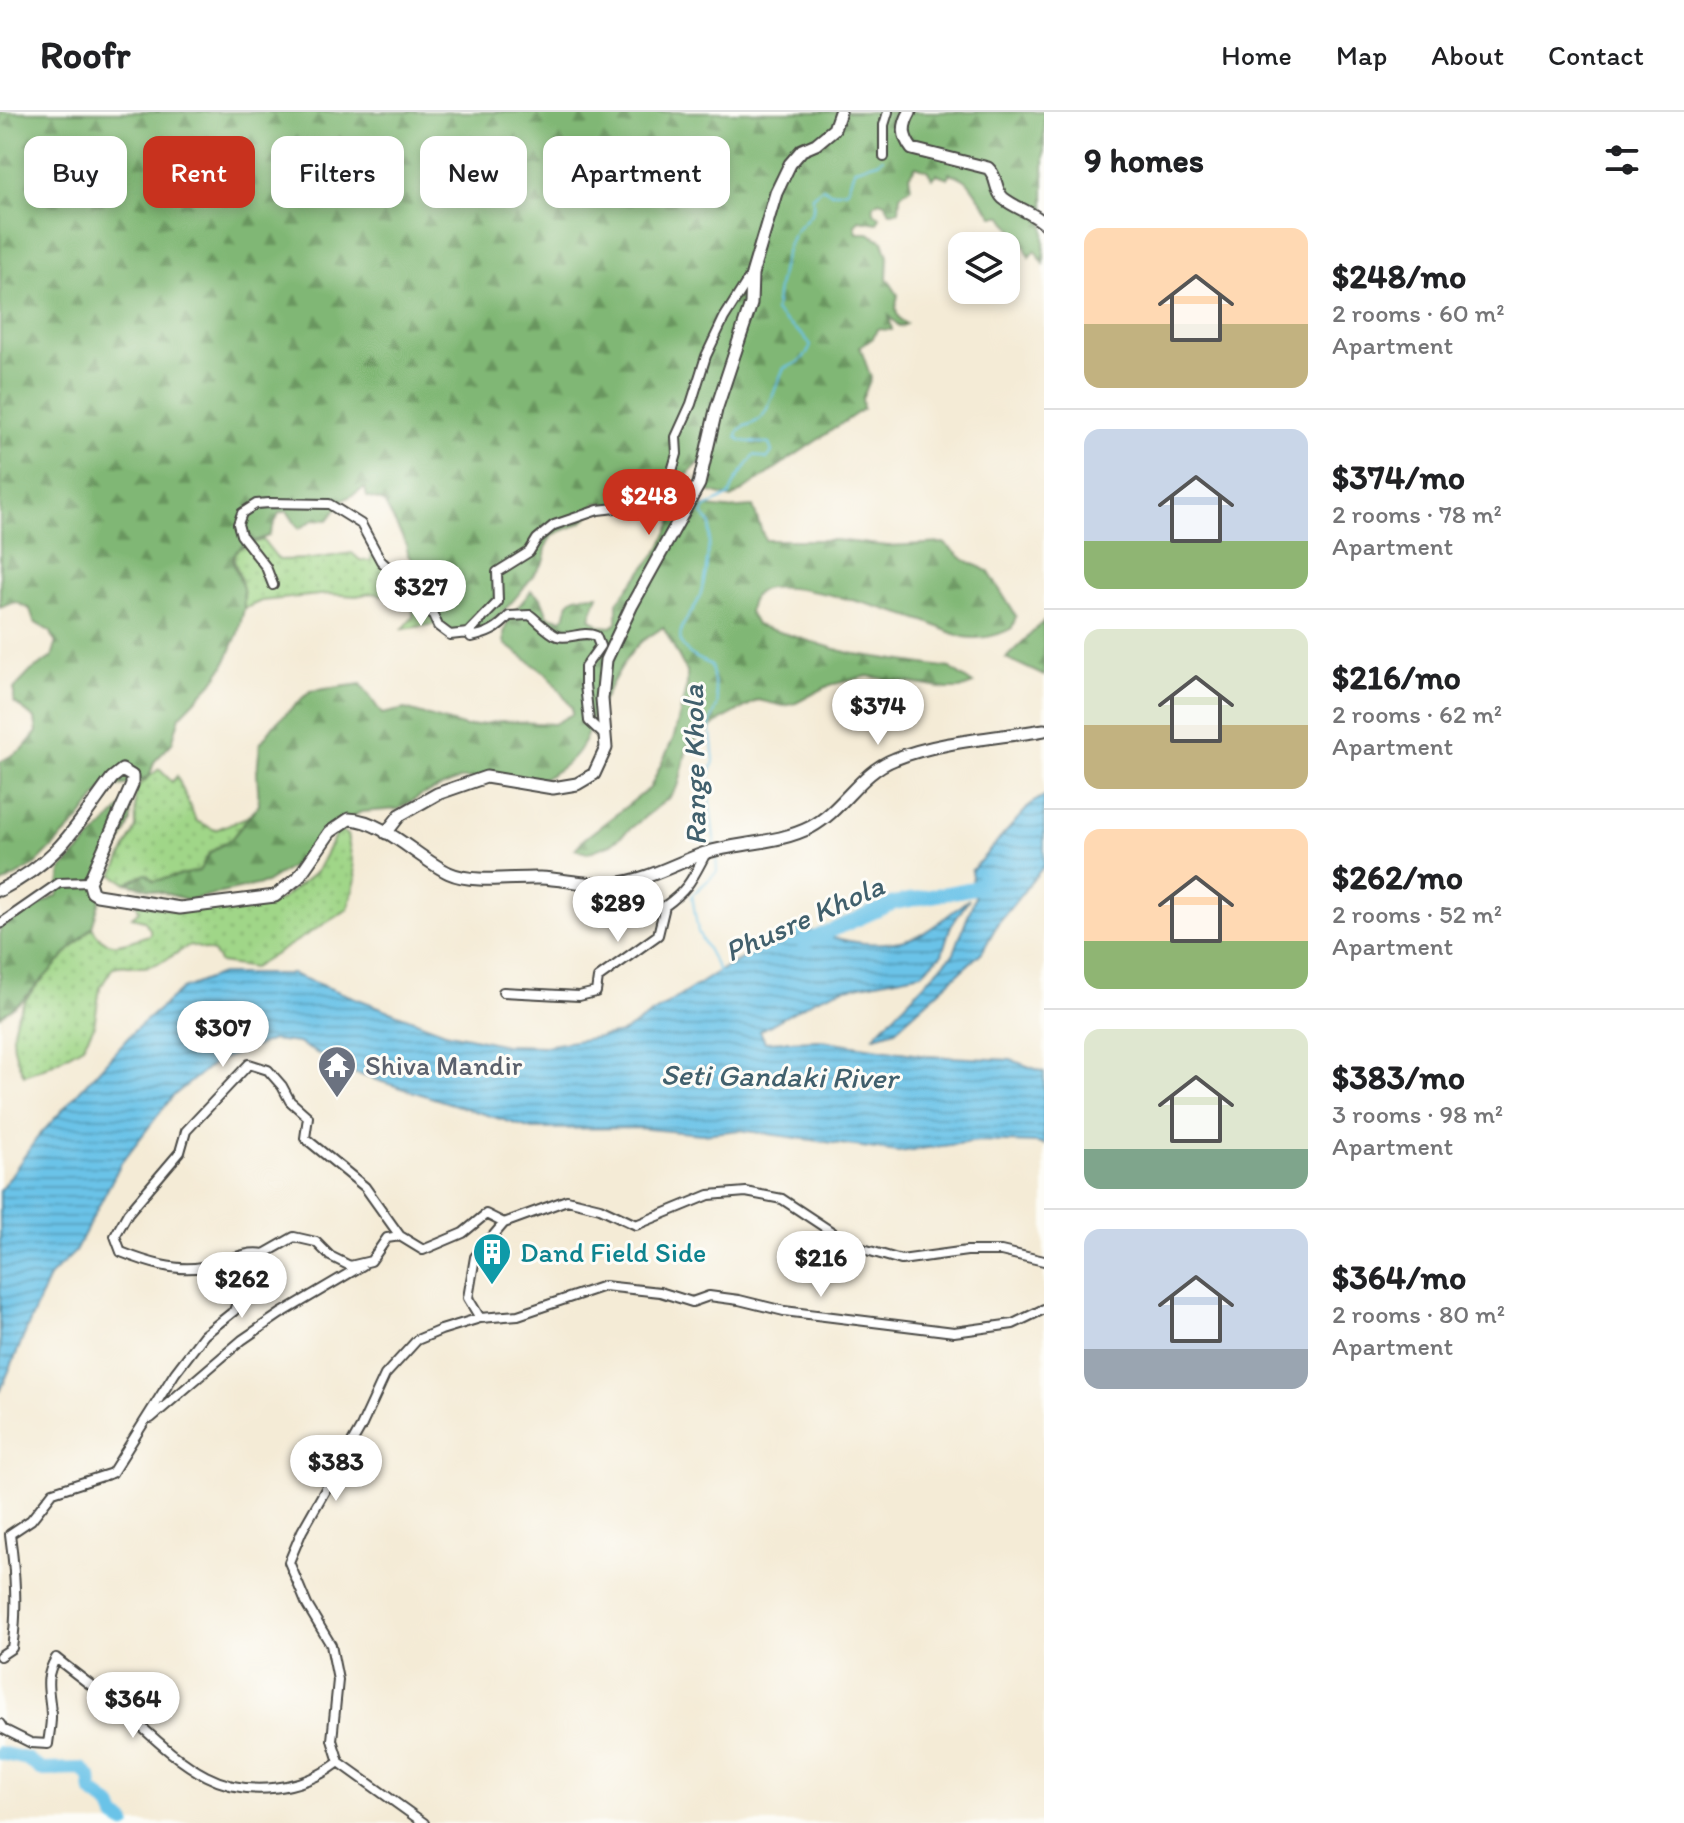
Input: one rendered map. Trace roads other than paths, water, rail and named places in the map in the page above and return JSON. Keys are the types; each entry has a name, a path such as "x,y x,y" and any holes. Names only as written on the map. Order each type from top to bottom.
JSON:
{"main road":[{"path":"386,833 400,815 437,794 486,777 553,788 577,784 594,774 606,748 602,699 606,660 621,625 699,484 716,410 751,304 752,274 776,193 790,164 802,150 816,144 834,129 840,112"},
{"path":"910,112 903,128 912,149 988,168 996,177 1004,199 1044,223"},
{"path":"0,890 27,875 67,841 112,778 117,772 125,770 132,776 132,785 89,882 92,892 165,907 191,907 275,896 291,885 330,832 342,822 356,819 372,824 452,874 616,883 659,872 707,852 742,847 809,828 829,815 880,766 893,759 918,751 1044,730"}],"street":[{"path":"884,157 884,125 888,112"},
{"path":"273,585 266,567 241,535 238,524 242,513 256,504 329,504 361,524 381,561 429,606 438,626 450,635 468,633 498,602 497,572 529,552 537,539 554,525 598,510 641,505 670,478 677,454 676,437 691,404 706,356 724,318 752,274"},
{"path":"468,633 471,637 484,635 500,626 509,616 530,615 553,635 588,632 596,636 600,646 585,667 585,685 589,721 604,735"},
{"path":"503,992 579,996 596,992 598,978 658,935 665,906 682,894 696,876 707,852"},
{"path":"0,924 59,883 89,882"},
{"path":"264,1254 253,1252 187,1269 144,1261 121,1252 115,1236 128,1213 180,1152 186,1131 249,1064 268,1070 290,1101 308,1117 305,1138 365,1187 400,1236 423,1250 463,1233 486,1214 504,1223"},
{"path":"480,1318 468,1298 475,1257 504,1223 567,1200 600,1208 636,1225 709,1195 746,1192 782,1199 853,1246 901,1260 967,1251 1001,1251 1044,1261"},
{"path":"145,1423 242,1340 371,1261 387,1238 400,1236"},
{"path":"0,1656 12,1648 13,1638 16,1581 10,1534 31,1520 53,1492 112,1473 175,1373 204,1335 234,1311 245,1281 264,1254 294,1237 316,1242 330,1256 350,1266 371,1261"},
{"path":"424,1823 339,1762 332,1740 338,1680 331,1645 307,1605 289,1562 302,1531 361,1427 385,1375 417,1340 480,1318 518,1315 604,1286 660,1292 692,1302 709,1296 784,1311 954,1332 1013,1324 1044,1309"},
{"path":"0,1724 3,1729 31,1743 48,1744 52,1716 48,1670 56,1658 177,1757 207,1777 231,1784 287,1788 327,1772 339,1762"}],"water":[{"path":"1044,796 1044,866 998,923 982,952 895,1030 873,1037 954,953 975,897 971,871 1032,803"},
{"name":"Seti Gandaki River","path":"969,899 950,928 942,954 922,973 841,989 816,999 760,1031 765,1042 820,1040 927,1056 1011,1060 1044,1072 1044,1145 979,1141 898,1152 740,1130 702,1134 637,1128 532,1129 354,1073 298,1043 272,1040 214,1063 173,1096 121,1163 75,1252 49,1277 0,1392 0,1191 37,1138 135,1030 182,989 221,974 292,974 445,1032 505,1045 545,1046 622,1033 719,971 799,927 861,943 893,942 923,933"}],"waterway":[{"name":"Range Khola","path":"715,847 709,797 709,777 714,761 710,724 718,704 711,665 686,650 680,636 698,601 705,574 711,525 702,514 705,508 730,495 754,455 767,459 772,452 769,444 742,441 737,437 738,431 761,418 784,368 800,360 811,345 775,311 785,256 792,236 812,212 812,196 822,188 832,193 847,190 855,168 883,158"},
{"name":"Range Khola","path":"716,853 717,872 692,895 698,932 720,973"},
{"name":"Phusre Khola","path":"803,943 894,903 974,888 989,876"},
{"path":"0,1753 27,1759 42,1770 82,1769 90,1777 92,1792 111,1806 115,1817 125,1823"}],"place":[{"name":"Shiva Mandir","path":"337,1099"},
{"name":"Dand Field Side","path":"492,1286"}]}
